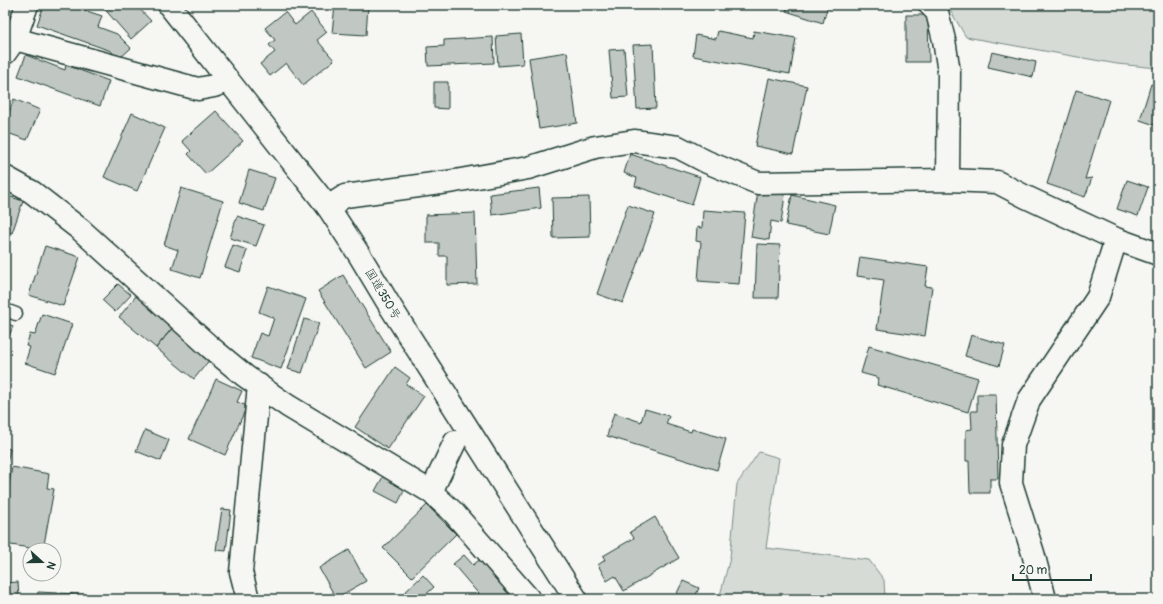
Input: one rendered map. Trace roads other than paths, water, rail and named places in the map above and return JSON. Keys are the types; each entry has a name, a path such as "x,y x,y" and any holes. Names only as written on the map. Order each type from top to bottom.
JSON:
{"main road":[{"path":"27,5 10,46 198,89 214,86 228,81"},
{"name":"国道350号","path":"168,5 328,207 576,599"},
{"path":"930,5 937,12 950,72 948,180"},
{"path":"328,207 345,196 455,181 528,168 595,147 634,141 678,147 707,162 758,183 948,180 997,182 1116,240 1158,254"},
{"path":"5,176 32,192 81,230 210,347 259,385 288,406 431,492 453,512 529,599"},
{"path":"1045,599 1033,553 1011,483 1013,446 1029,400 1098,297 1116,240"},
{"path":"248,599 241,572 259,385"},
{"path":"431,492 456,442"}]}
